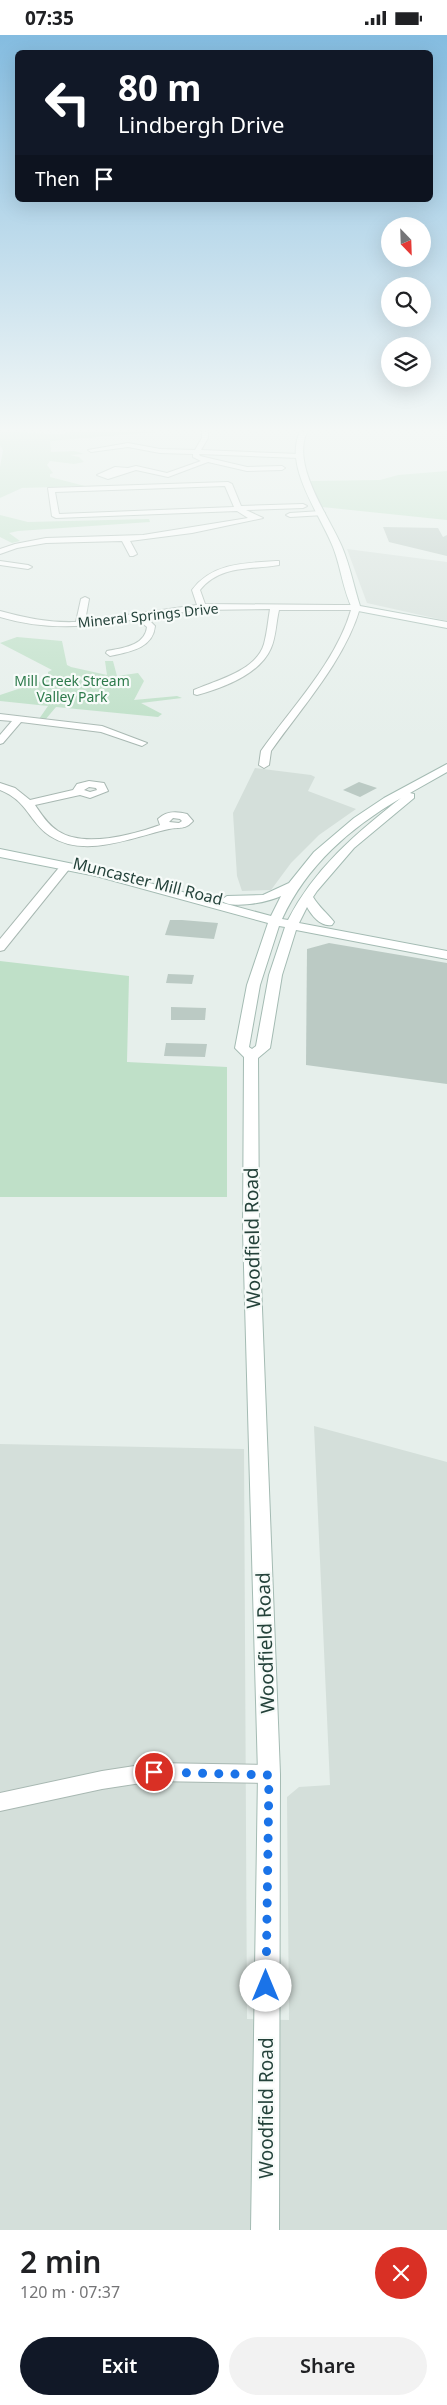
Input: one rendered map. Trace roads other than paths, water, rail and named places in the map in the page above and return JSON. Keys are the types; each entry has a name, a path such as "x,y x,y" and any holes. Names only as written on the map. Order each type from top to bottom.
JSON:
{"main road":[{"path":"331,534 338,548 356,608 447,625"},
{"name":"Woodfield Road","path":"265,2230 269,1775 250,1231 251,1056 242,1047 244,1029 248,1005 267,941 293,886 317,856 343,833 407,788 426,780 447,767"},
{"name":"Woodfield Road","path":"251,1056 263,1048 269,1008 282,951 294,920 307,897 343,852 415,792 426,780"},
{"name":"Muncaster Mill Road","path":"0,849 118,871 278,917"},
{"name":"Muncaster Mill Road","path":"0,853 66,866 240,913 294,920"},
{"path":"227,901 265,899 293,886"},
{"path":"307,897 316,912 328,922"},
{"path":"240,913 260,930 267,941"},
{"path":"294,920 328,922 447,944"},
{"path":"294,920 337,934 447,955"},
{"path":"282,951 306,937 337,934"}],"street":[{"path":"0,551 29,543 124,539 168,534"},
{"path":"124,539 134,555"},
{"path":"0,563 28,567"},
{"path":"202,607 196,590 205,579 234,568 276,563"},
{"path":"80,623 85,599"},
{"name":"Mineral Springs Drive","path":"0,614 40,623 80,623 202,607 356,608"},
{"path":"197,692 239,673 262,657 267,647 275,607"},
{"path":"264,765 266,751 349,632 356,608"},
{"path":"110,653 141,643 149,637 150,626 138,615"},
{"path":"0,717 102,729 142,743"},
{"path":"0,741 19,719"},
{"path":"0,786 14,790 30,803 52,832 68,839 105,841 168,826"},
{"path":"30,803 79,792"},
{"path":"0,947 66,866"},
{"path":"0,1802 102,1780 154,1772 269,1775"}],"park label":[{"name":"Mill Creek Stream Valley Park","path":"72,688"}]}
